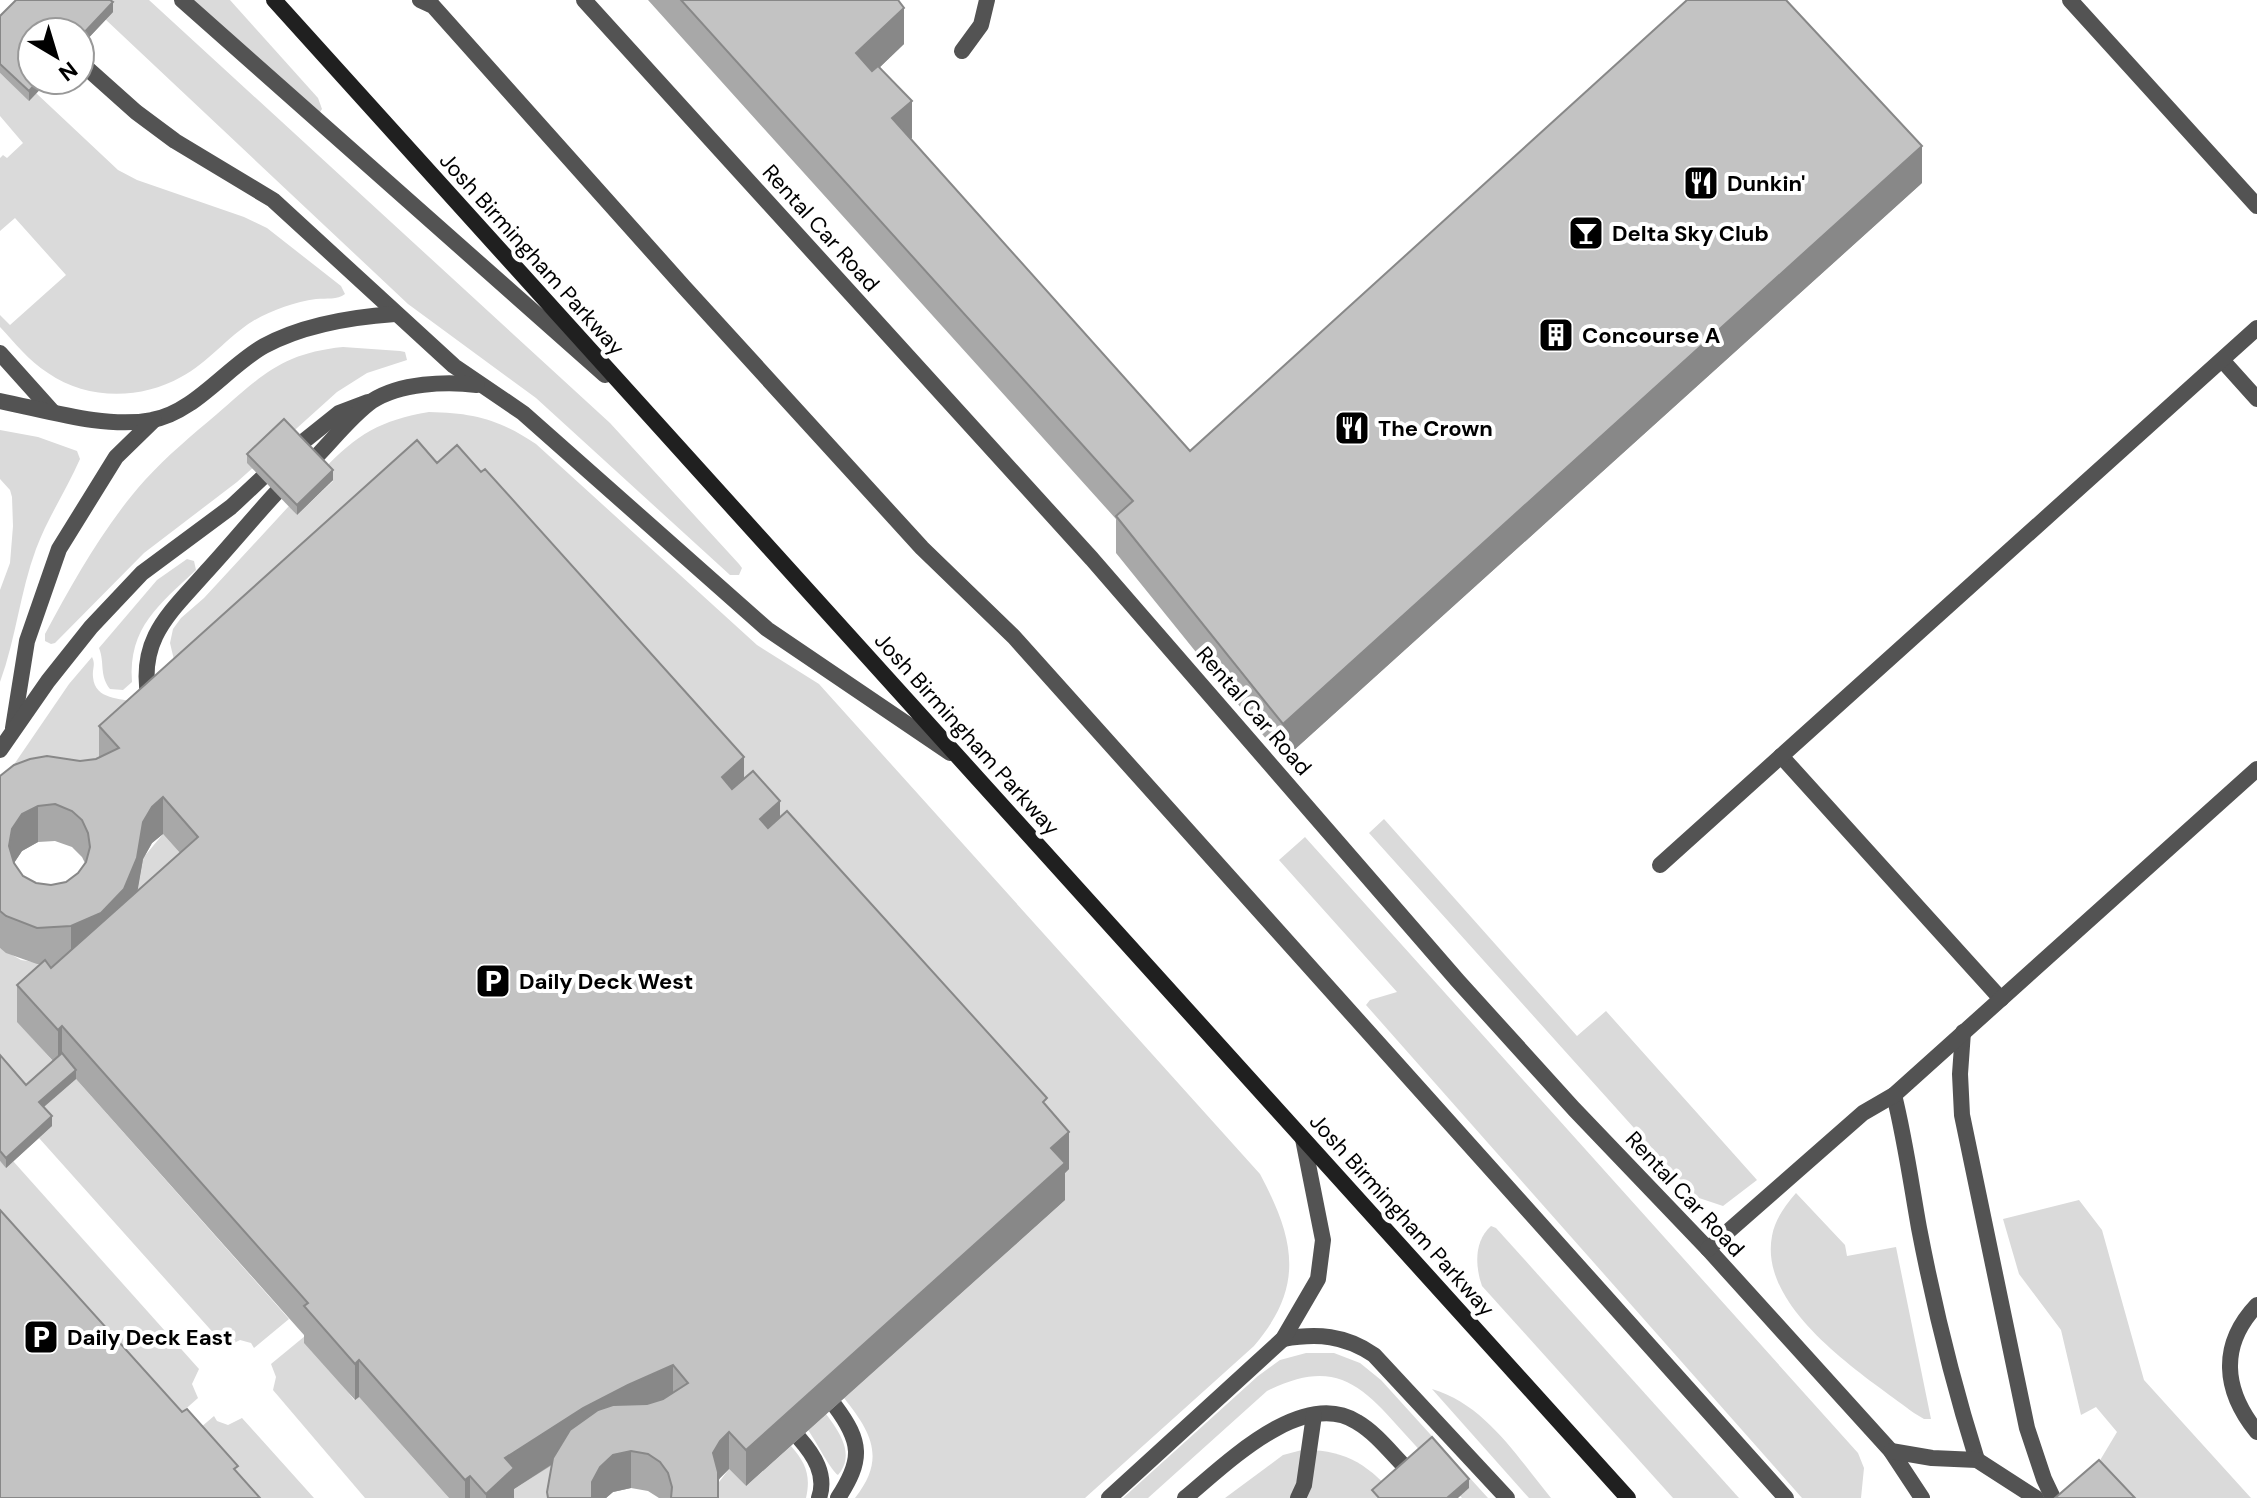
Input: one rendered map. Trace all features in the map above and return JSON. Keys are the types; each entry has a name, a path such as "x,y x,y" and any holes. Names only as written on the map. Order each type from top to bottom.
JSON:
{"main road":[{"name":"Josh Birmingham Parkway","path":"277,0 1628,1498"}],"lane":[{"path":"182,0 642,408"},
{"path":"420,0 433,6 922,548 1014,637 1786,1498"},
{"name":"Rental Car Road","path":"584,0 1092,559 1574,1109 1708,1249 1891,1451 1922,1498"},
{"path":"962,51 981,25 987,0"},
{"path":"2070,0 2257,206"},
{"path":"96,76 175,141 273,200 454,366 523,413 767,629 962,761"},
{"path":"0,401 115,423 154,420 178,410 263,346 318,326 356,317 395,314"},
{"path":"1660,865 2257,328"},
{"path":"0,353 52,411"},
{"path":"2222,360 2257,399"},
{"path":"299,445 339,413 412,386 450,382 483,386"},
{"path":"313,460 373,401"},
{"path":"12,731 27,641 59,549 116,457 154,420"},
{"path":"0,750 83,638 142,573 231,507 262,478"},
{"path":"152,713 147,668 161,622 276,493"},
{"path":"1781,756 2001,999"},
{"path":"1708,1249 1863,1113 1894,1095 2257,769"},
{"path":"1963,1032 1960,1074 1962,1115 2027,1428 2053,1498"},
{"path":"1894,1095 1953,1385 1977,1460"},
{"path":"1109,1498 1283,1339 1318,1279 1323,1240 1303,1139"},
{"path":"2257,1305 2237,1329 2229,1355 2231,1382 2243,1414 2257,1432"},
{"path":"1283,1339 1311,1334 1336,1337 1362,1346 1374,1355 1507,1498"},
{"path":"835,1406 857,1442 856,1461 838,1498"},
{"path":"1185,1498 1269,1431 1289,1421 1314,1415 1335,1414 1355,1420 1407,1469"},
{"path":"1298,1498 1304,1485 1314,1415"},
{"path":"799,1438 819,1468 822,1489 819,1498"},
{"path":"1891,1451 1932,1458 1977,1460 2036,1498"}],"shaded area":[{"path":"100,0 149,0 610,423 739,564 742,568 739,575 730,575 536,398 408,304 105,19"},
{"path":"189,0 230,0 318,98 322,109 320,112 317,113"},
{"path":"0,73 16,88 16,96 25,96 29,100 39,96 118,170 137,180 267,228 341,286 345,294 300,302 260,317 191,371 165,385 114,394 63,382 28,357 0,327 0,315 10,325 66,275 15,218 0,231 0,158 3,155 7,158 23,143 0,116"},
{"path":"343,347 405,352 407,360 367,373 337,392 237,482 144,553 55,643 45,641 45,634 103,535 130,498 162,463 274,368 304,355"},
{"path":"429,412 485,419 536,444 757,645 819,684 1260,1174 1281,1220 1289,1262 1288,1283 1270,1324 1254,1346 1085,1498 855,1498 870,1471 872,1446 862,1423 844,1398 1065,1200 175,664 170,643 173,629 181,618 204,598 289,506 297,515 333,481 323,470 335,458 359,438 383,424"},
{"path":"0,430 38,437 77,451 80,459 36,549 0,682 0,590 10,563 13,526 12,497 0,479"},
{"path":"187,559 194,561 196,570 159,606 141,631 132,663 132,682 123,690 110,689 104,679 99,648 157,580"},
{"path":"92,657 93,677 98,690 110,697 136,703 99,762 0,785 69,684"},
{"path":"1384,819 1577,1036 1606,1011 1757,1180 1723,1206 1696,1197 1369,833"},
{"path":"163,834 198,873 18,1022 58,1067 26,1095 0,1065 0,948 21,960 54,965"},
{"path":"1305,837 1858,1453 1864,1468 1861,1498 1802,1498 1366,1005 1370,1000 1397,992 1279,860"},
{"path":"76,1079 289,1319 254,1348 251,1343 240,1340 226,1347 39,1138 52,1126 39,1111"},
{"path":"0,1161 6,1167 13,1161 199,1369 192,1384 198,1398 164,1428 0,1246"},
{"path":"1796,1193 1845,1245 1847,1256 1896,1247 1931,1419 1914,1413 1844,1360 1819,1338 1781,1289 1772,1263 1772,1236 1778,1218"},
{"path":"2079,1200 2102,1230 2144,1380 2251,1498 2109,1498 2093,1472 2117,1432 2096,1407 2081,1415 2061,1330 2019,1274 2003,1219"},
{"path":"1491,1226 1739,1498 1673,1498 1482,1286 1478,1270 1479,1246"},
{"path":"305,1336 354,1400 359,1397 449,1498 365,1498 273,1390 276,1377 271,1364"},
{"path":"1306,1353 1334,1353 1360,1363 1381,1380 1488,1498 1462,1498 1388,1415 1359,1389 1328,1377 1310,1377 1267,1391 1148,1498 1123,1498 1258,1376 1280,1360"},
{"path":"1432,1389 1469,1407 1484,1420 1513,1450 1551,1498 1529,1498"},
{"path":"826,1414 846,1451 846,1459 838,1475 808,1430"},
{"path":"214,1416 217,1421 228,1425 242,1418 314,1498 234,1498 179,1446"},
{"path":"583,1444 552,1498 508,1498 505,1495"},
{"path":"791,1446 806,1470 806,1498 715,1498 713,1490 729,1469 746,1486"},
{"path":"1302,1450 1345,1456 1367,1468 1398,1498 1225,1498 1283,1455"}],"building":[{"path":"16,0 113,2 96,20 96,16 16,16 16,79 0,64 0,16"},
{"name":"Concourse A","path":"681,0 898,0 904,8 856,53 872,71 878,66 912,101 892,118 1190,451 1687,0 1786,0 1922,146 1283,724 1116,516 1133,501"},
{"path":"284,419 333,470 297,505 247,454"},
{"name":"Daily Deck West","path":"417,440 437,463 457,445 481,472 485,469 744,757 722,777 732,789 753,771 780,801 760,819 768,828 787,811 1047,1098 1043,1102 1069,1132 1051,1148 1065,1163 746,1450 729,1432 713,1453 718,1472 718,1498 671,1498 668,1473 660,1462 648,1454 631,1451 613,1455 600,1467 592,1482 592,1498 548,1498 553,1458 570,1430 598,1410 613,1405 647,1404 663,1399 688,1383 673,1365 583,1408 505,1458 514,1468 486,1494 470,1476 465,1480 359,1360 355,1364 304,1306 308,1303 62,1026 58,1030 17,985 45,960 51,968 198,837 163,797 143,822 137,858 124,889 101,913 71,926 37,928 0,911 0,776 14,765 30,759 47,756 80,761 96,759 119,748 99,726","holes":["55,804 72,811 82,820 90,847 86,862 78,873 66,882 51,885 36,883 23,876 14,863 9,846 12,829 22,814 38,806"]},
{"path":"62,1053 76,1070 39,1102 52,1116 6,1158 0,1151 0,1055 26,1085"},
{"name":"Daily Deck East","path":"0,1210 182,1412 187,1409 238,1466 234,1469 260,1498 0,1498"},
{"path":"1432,1437 1469,1479 1447,1498 1379,1498 1372,1490"},
{"path":"2099,1460 2135,1498 2055,1498"}],"place":[{"name":"Dunkin'","path":"1701,183"},
{"name":"Delta Sky Club","path":"1586,233"},
{"name":"Concourse A","path":"1556,335"},
{"name":"The Crown","path":"1352,428"},
{"name":"Daily Deck West","path":"493,981"},
{"name":"Daily Deck East","path":"41,1337"}]}
